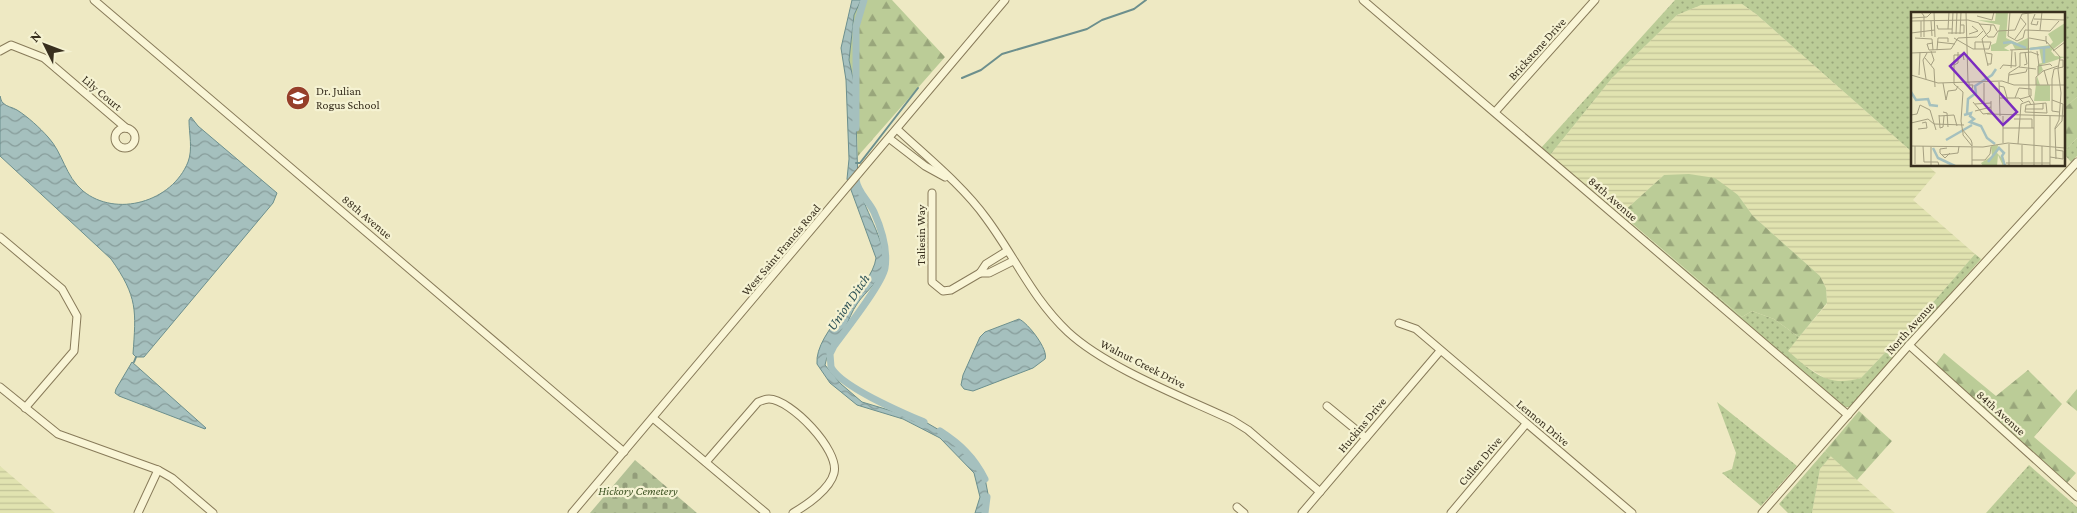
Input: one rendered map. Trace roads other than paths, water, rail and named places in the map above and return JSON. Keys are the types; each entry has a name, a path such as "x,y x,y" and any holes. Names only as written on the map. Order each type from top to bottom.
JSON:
{"street":[{"name":"88th Avenue","path":"94,0 624,452"},
{"name":"West Saint Francis Road","path":"572,513 898,130 1005,0"},
{"name":"84th Avenue","path":"1363,0 1848,415"},
{"name":"Brickstone Drive","path":"1495,112 1595,0"},
{"name":"Lily Court","path":"0,51 11,45 44,58 126,128"},
{"name":"Walnut Creek Drive","path":"898,130 987,219 1048,312 1090,349 1113,363 1232,420 1248,430 1320,492"},
{"name":"Walnut Creek Drive","path":"890,139 925,166 948,178"},
{"name":"North Avenue","path":"1762,513 1909,345 2077,162"},
{"name":"Taliesin Way","path":"932,193 932,282 944,291 951,290 980,274 989,273 1013,261"},
{"path":"0,237 62,289 77,316 74,351 25,408"},
{"name":"Taliesin Way","path":"980,274 986,264 1007,251"},
{"name":"Lennon Drive","path":"1398,323 1416,330 1632,513"},
{"name":"84th Avenue","path":"1909,345 2077,497"},
{"name":"Huckins Drive","path":"1302,513 1440,350"},
{"path":"0,387 62,436 158,470 172,478 213,513"},
{"path":"706,462 758,402 770,399 782,403 822,438 834,462 835,471 830,482 793,513"},
{"path":"1327,406 1366,438"},
{"path":"653,418 766,513"},
{"name":"Cullen Drive","path":"1455,512 1526,424"},
{"path":"138,513 158,470"},
{"path":"1237,507 1244,513"}],"water":[{"path":"852,0 861,0 854,15 849,60 855,87 858,183 878,234 884,254 884,263 877,280 855,307 845,328 828,354 825,365 841,384 862,402 922,420 946,434 984,473 988,494 984,513 975,513 980,497 974,473 940,438 903,419 857,405 830,383 817,364 824,338 865,283 876,258 847,179 849,159 846,80 841,48"},
{"path":"0,96 5,104 21,113 45,133 53,143 77,185 96,199 111,203 127,204 142,202 156,196 169,187 180,176 188,162 191,147 189,120 191,117 198,126 277,193 273,203 144,357 136,357 133,354 135,326 131,294 111,259 0,156"},
{"path":"1019,319 1023,321 1041,343 1045,359 1033,368 973,391 964,389 961,385 963,375 980,337 985,332"},
{"path":"132,362 206,428 115,393"}],"waterway":[{"name":"Union Ditch","path":"856,128 856,27 864,0"},
{"path":"962,78 981,70 1002,54 1087,29 1102,20 1134,9 1146,0"},
{"path":"856,163 860,163 918,88"},
{"name":"Union Ditch","path":"856,179 861,192 874,212 882,233 886,261 885,268 877,285 834,346 830,354 831,367 837,375 859,391 924,422"},
{"path":"134,362 136,357"},
{"name":"Union Ditch","path":"940,431 966,452 985,479"},
{"name":"Union Ditch","path":"985,513 987,497"}],"place":[{"name":"Dr. Julian Rogus School","path":"298,98"}],"park label":[{"name":"Hickory Cemetery","path":"638,491"}]}
